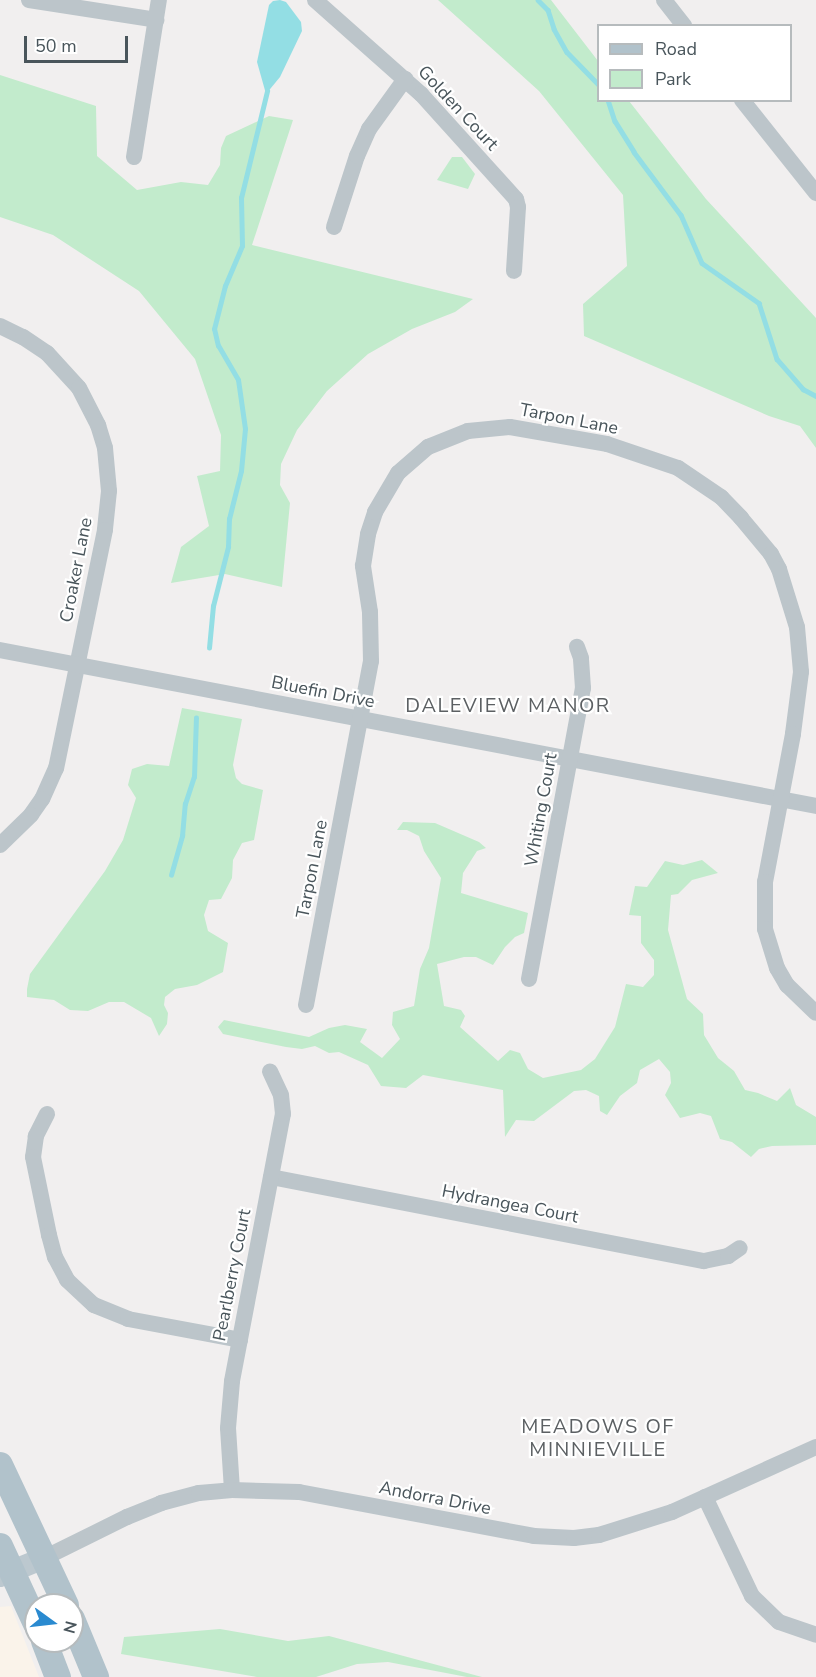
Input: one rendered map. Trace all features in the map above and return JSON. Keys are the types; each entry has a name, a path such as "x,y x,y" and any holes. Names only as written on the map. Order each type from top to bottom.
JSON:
{"main road":[{"path":"0,1465 60,1593"},
{"path":"0,1546 6,1573 24,1604"},
{"path":"84,1648 96,1677"},
{"path":"49,1653 58,1677"}],"street":[{"path":"29,0 156,20"},
{"path":"134,157 159,0"},
{"name":"Golden Court","path":"315,0 405,79 516,199 518,207 514,271"},
{"path":"664,0 682,24"},
{"path":"334,226 357,156 369,129 405,79"},
{"path":"744,102 816,193"},
{"name":"Croaker Lane","path":"0,326 23,337 64,369 89,404 105,448 108,472 108,510 60,755 50,783 31,815 0,845"},
{"name":"Tarpon Lane","path":"306,1005 371,661 373,637 363,581 364,551 375,512 385,491 411,459 447,437 489,428 547,432 607,444 678,468 720,497 771,554 791,600 801,654 799,700 765,882 765,929 777,968 787,985 816,1013"},
{"name":"Whiting Court","path":"529,980 583,688 584,673 577,647"},
{"name":"Bluefin Drive","path":"0,650 816,806"},
{"name":"Pearlberry Court","path":"232,1490 228,1459 229,1404 283,1106 277,1084 270,1071"},
{"path":"47,1114 36,1136 33,1157 55,1257 67,1280 94,1305 128,1319 240,1340"},
{"name":"Hydrangea Court","path":"271,1177 704,1261 728,1256 740,1248"},
{"name":"Andorra Drive","path":"44,1558 127,1516 161,1503 199,1493 232,1490 299,1492 518,1534 574,1538 616,1531 656,1518 816,1447"},
{"path":"705,1497 752,1596 779,1622 816,1635"},
{"path":"6,1573 44,1558"}],"shaded area":[{"path":"11,1606 24,1639 24,1653 30,1653 39,1677 0,1677 0,1607"}],"green space":[{"path":"438,0 551,0 597,60 597,102 630,102 706,199 816,318 816,448 800,426 769,416 584,336 583,304 627,266 623,195 539,91"},
{"path":"0,75 96,106 97,156 137,190 181,182 208,185 220,165 221,148 226,136 269,116 293,120 252,245 473,299 455,312 412,329 368,354 327,391 297,430 281,464 280,485 290,503 282,587 225,574 171,583 181,547 209,526 197,476 220,471 221,435 195,359 139,291 53,235 0,217"},
{"path":"452,157 462,157 475,174 468,189 437,180"},
{"path":"182,708 242,719 233,765 236,778 242,784 263,790 254,840 242,843 233,860 232,878 221,899 209,900 204,915 208,931 228,943 223,972 197,985 175,989 165,997 164,1005 168,1013 167,1024 159,1036 151,1018 124,1002 109,1002 88,1011 70,1010 54,1000 27,997 27,989 30,974 105,871 123,840 136,798 128,785 132,769 147,764 169,766"},
{"path":"403,822 435,823 479,842 486,848 477,851 463,873 461,893 528,913 524,933 515,937 505,947 493,965 476,957 464,957 437,964 444,1006 461,1010 465,1016 460,1027 498,1061 510,1050 520,1053 528,1069 543,1078 581,1070 595,1059 615,1027 626,984 643,987 654,975 654,960 641,943 641,916 629,915 635,886 647,887 665,861 683,865 702,860 718,873 692,880 678,894 671,895 668,930 687,999 703,1014 704,1035 718,1058 734,1071 745,1090 777,1101 790,1088 796,1105 816,1117 816,1145 772,1146 759,1149 751,1157 732,1142 720,1139 711,1116 700,1113 680,1118 665,1095 671,1083 670,1072 659,1059 640,1070 637,1083 620,1096 607,1115 600,1111 599,1096 586,1090 574,1091 534,1121 516,1120 505,1137 503,1090 423,1075 406,1088 381,1086 368,1065 339,1052 329,1053 315,1046 302,1049 286,1047 223,1034 218,1027 224,1020 309,1037 329,1028 345,1025 367,1029 360,1042 382,1058 400,1039 392,1025 393,1012 414,1006 420,969 429,948 441,878 424,851 419,836 407,830 397,830"},
{"path":"220,1629 288,1641 329,1636 482,1677 467,1677 388,1662 357,1664 316,1677 257,1677 121,1654 124,1637"}],"water":[{"path":"273,1 286,2 301,22 302,31 280,77 266,94 257,62 269,5"}],"waterway":[{"path":"538,0 548,10 554,29 567,52 597,83"},
{"path":"209,648 213,606 228,547 229,519 241,471 245,429 238,380 218,346 214,329 225,286 242,246 241,198 267,91"},
{"path":"609,102 615,121 634,152 681,215 702,263 759,303 777,359 803,389 816,396"},
{"path":"171,875 182,836 185,804 194,777 196,718"}],"district":[{"name":"DALEVIEW MANOR","path":"508,705"},
{"name":"MEADOWS OF MINNIEVILLE","path":"598,1438"}]}
